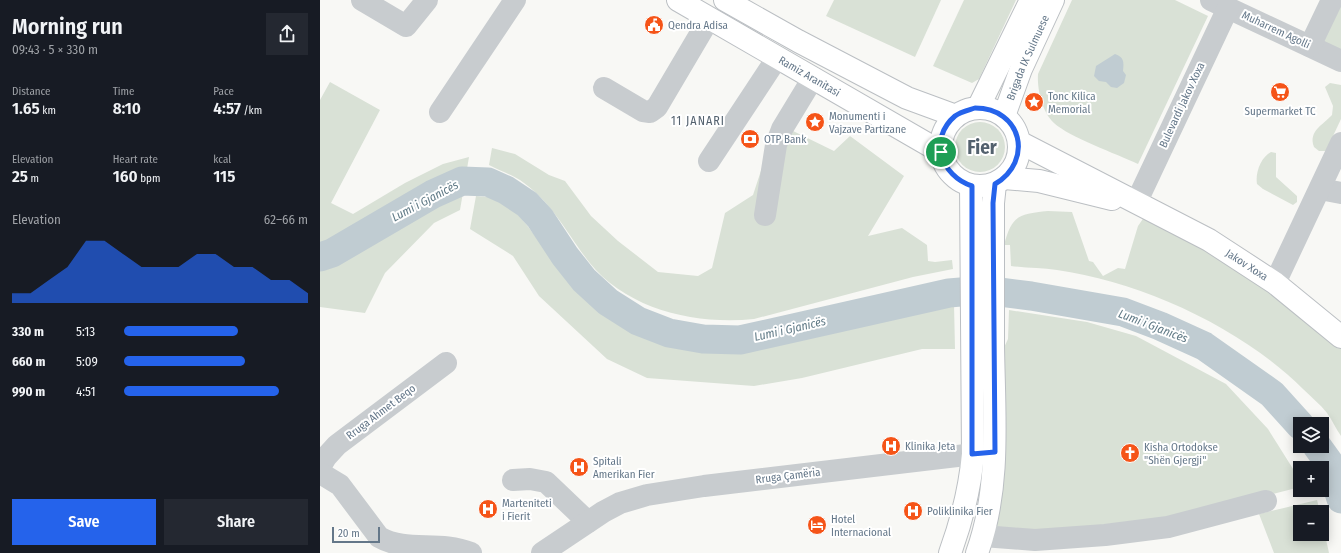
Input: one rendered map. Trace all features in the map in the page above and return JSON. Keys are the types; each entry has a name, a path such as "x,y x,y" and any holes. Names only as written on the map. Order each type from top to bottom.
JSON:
{"main road":[{"name":"Ramiz Aranitasi","path":"678,0 941,152"},
{"path":"725,0 907,98 956,116"},
{"name":"Brigada IX Sulmuese","path":"978,108 1003,60 1031,0"},
{"name":"Brigada IX Sulmuese","path":"1004,116 1021,69 1053,0"},
{"path":"978,108 992,110 1004,116 1016,132 1019,142 1019,152 1015,164 999,181 985,186 972,186 955,178 948,171 941,152 944,132 956,116 966,111 978,108"},
{"name":"Jakov Xoxa","path":"1019,142 1210,240 1275,283 1341,337"},
{"path":"980,544 990,496 995,452 993,203 999,181"},
{"name":"Jakov Xoxa","path":"999,181 1039,181 1140,204"},
{"path":"950,553 964,513 971,478 972,186"}],"street":[{"path":"362,0 406,26 427,0"},
{"path":"440,112 515,0"},
{"path":"1310,46 1332,0"},
{"name":"Muharrem Agolli","path":"1220,4 1341,61"},
{"name":"Bulevardi Jakov Xoxa","path":"1140,204 1220,4"},
{"path":"604,88 642,110 650,112 657,107 709,19"},
{"path":"709,161 777,58"},
{"path":"765,215 776,145 782,129 813,78"},
{"path":"1275,283 1341,143"},
{"path":"1320,189 1341,194"},
{"name":"Rruga Ahmet Beqo","path":"320,467 326,457 337,445 446,363"},
{"name":"Rruga Çamëria","path":"542,553 588,522 620,503 647,495 995,452"},
{"path":"320,473 340,485 379,537 394,548 460,548 471,553"},
{"path":"513,480 530,479 546,482 588,522"},
{"path":"980,544 1105,535 1168,526 1266,501"}],"shaded area":[{"path":"834,0 941,0 915,57 826,16"},
{"path":"964,0 1016,0 979,79 972,83 933,66"},
{"path":"1072,0 1175,0 1208,16 1138,164 1070,134 1054,123 1043,107 1039,93 1038,74"},
{"path":"1341,0 1341,57 1307,41"},
{"path":"1115,54 1122,58 1123,71 1126,75 1124,83 1117,88 1111,87 1106,82 1099,81 1094,76 1096,66"},
{"path":"330,82 380,110 331,203 353,214 405,183 443,164 469,157 460,210 434,223 385,273 365,313 320,307 320,100"},
{"path":"1330,83 1341,85 1341,119 1326,151 1319,151 1314,147 1313,137 1317,129 1332,115 1333,106 1325,87"},
{"path":"980,122 989,124 1000,133 1005,147 1003,156 994,167 980,172 971,170 960,161 955,147 957,138 966,127"},
{"path":"791,130 834,151 850,136 904,176 868,236 902,228 927,245 928,261 935,262 952,260 953,269 913,277 754,319 709,319 686,316 664,311 643,303 623,292 605,278 589,262 560,220 534,191 516,178 489,165 492,148 515,154 549,175 565,181 591,216 618,241 658,272 698,276 712,268 725,213 753,195 773,134"},
{"path":"1271,152 1276,153 1276,177 1297,196 1297,202 1293,205 1263,189 1257,184 1258,170 1264,158"},
{"path":"476,196 495,198 514,211 533,232 565,276 605,312 648,336 670,344 720,351 748,350 912,309 943,304 954,304 955,349 922,349 802,378 754,386 647,378 607,359 539,296 513,256 470,229"},
{"path":"1048,211 1072,212 1089,261 1093,262 1103,276 1118,268 1125,269 1138,226 1147,213 1208,244 1341,344 1341,436 1324,410 1278,367 1251,346 1189,311 1123,285 1089,276 1057,270 1011,266 1010,245 1004,245 1010,227 1023,215"},
{"path":"1009,310 1087,322 1136,336 1226,384 1268,429 1293,469 1293,489 1168,521 1035,535 988,532 1000,356 1008,339"},
{"path":"1317,500 1318,505 1296,505"},
{"path":"1293,506 1293,541 1326,541 1329,553 1274,553 1259,514"}],"waterway":[{"name":"Lumi i Gjanicës","path":"320,257 332,253 433,194 462,181 488,182 506,190 527,204 540,218 565,256 584,280 608,302 638,321 669,333 703,339 740,340 949,293 984,290 1031,296 1123,312 1160,326 1204,346 1272,394 1293,417"},
{"name":"Lumi i Gjanicës","path":"1322,453 1330,464 1341,499"}],"place":[{"name":"Qendra Adisa","path":"654,25"},
{"name":"Supermarket TC","path":"1280,92"},
{"name":"Tonc Kilica Memorial","path":"1034,102"},
{"name":"Monumenti i Vajzave Partizane","path":"815,122"},
{"name":"OTP Bank","path":"750,139"},
{"name":"Klinika Jeta","path":"891,446"},
{"name":"Kisha Ortodokse \"Shën Gjergji\"","path":"1130,453"},
{"name":"Spitali Amerikan Fier","path":"579,467"},
{"name":"Marteniteti i Fierit","path":"488,509"},
{"name":"Poliklinika Fier","path":"913,511"},
{"name":"Hotel Internacional","path":"817,525"}],"district":[{"name":"11 JANARI","path":"698,121"},
{"name":"Fier","path":"982,147"}],"route":[{"path":"975,108 992,110 1004,116 1016,132 1019,142 1019,152 1011,171 995,184 993,203 995,452 972,454 972,186 964,184 948,171 943,162 941,152 941,141 949,123 956,116 975,108"}]}
